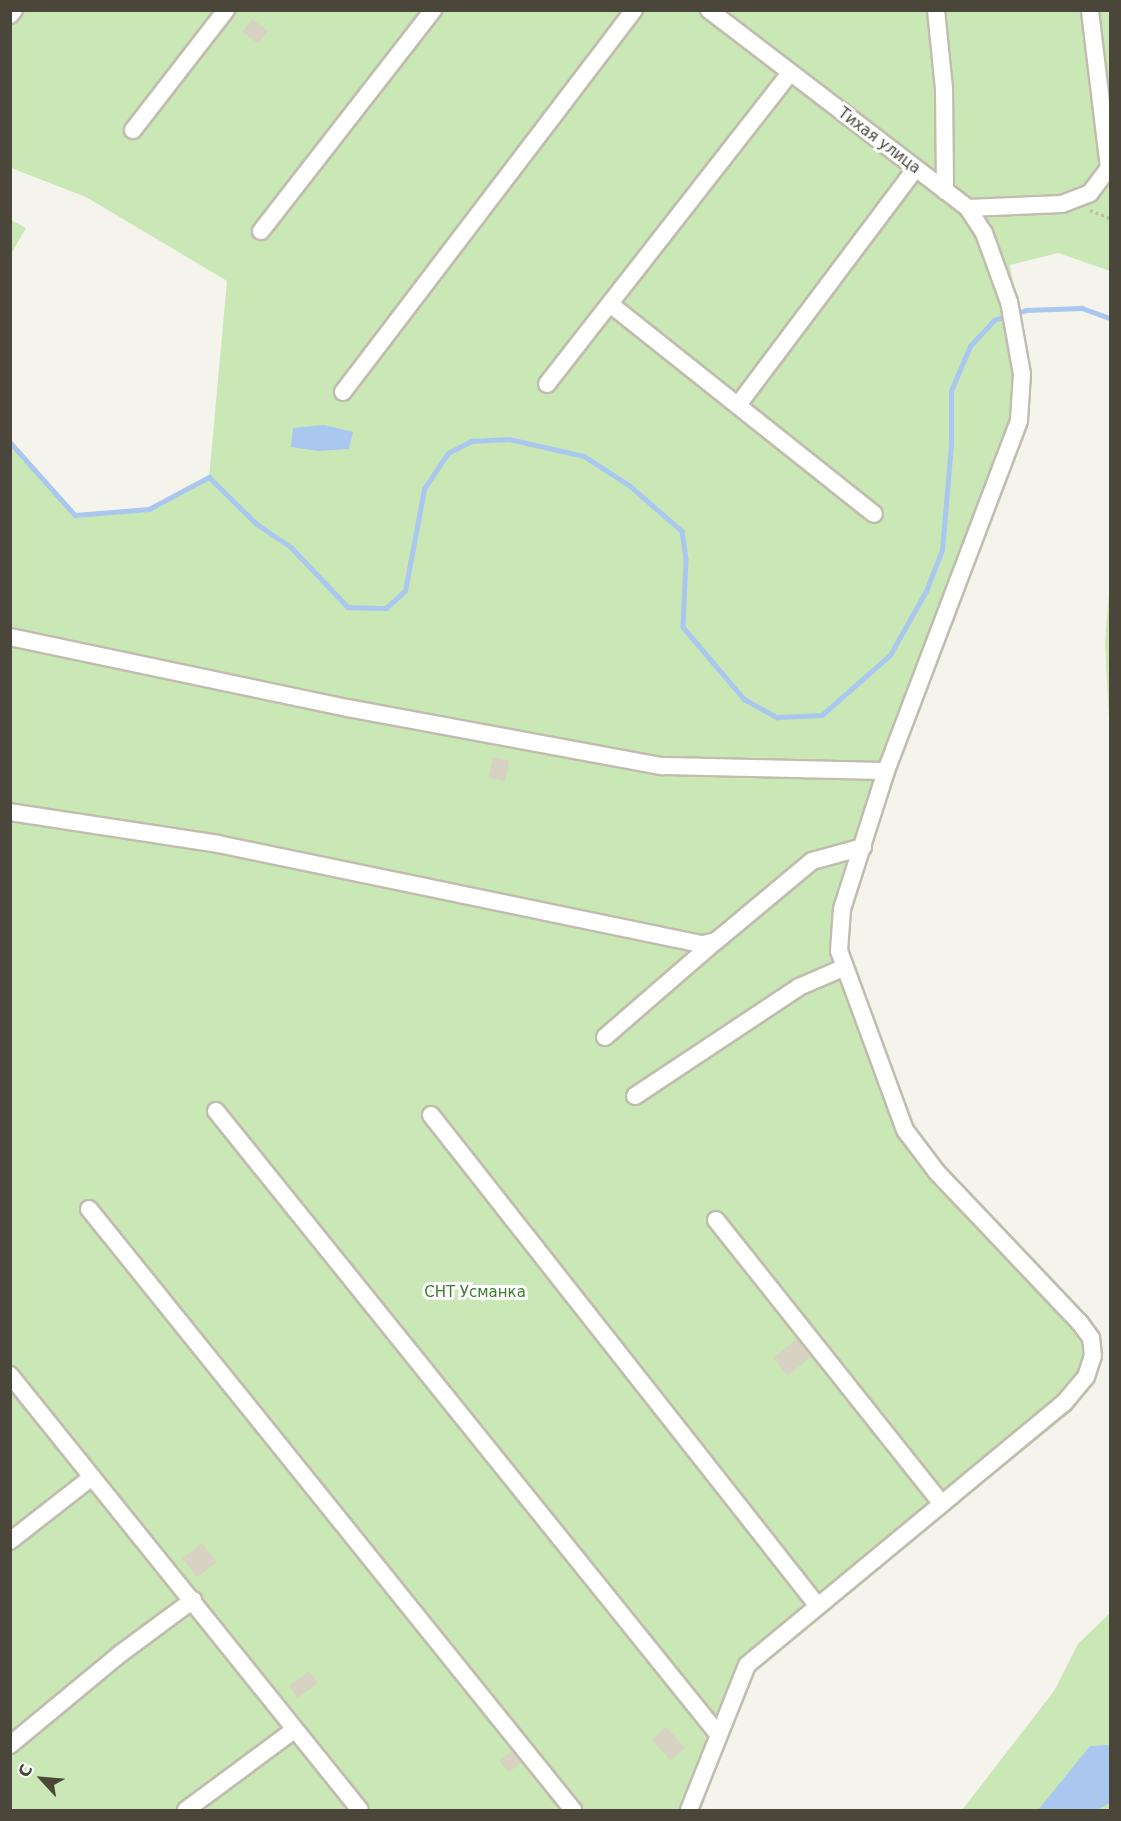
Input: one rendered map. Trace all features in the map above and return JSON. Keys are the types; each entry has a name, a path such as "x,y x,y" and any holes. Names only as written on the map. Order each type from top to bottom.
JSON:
{"street":[{"path":"10,15 14,10"},
{"path":"133,130 226,10"},
{"path":"261,231 433,10"},
{"path":"343,392 634,10"},
{"name":"Тихая улица","path":"689,1810 747,1665 1076,1392 1093,1356 1091,1338 936,1171 905,1130 839,951 842,909 886,771 1019,420 1022,374 1010,302 984,232 968,208 708,10"},
{"path":"936,10 944,89 945,191"},
{"path":"968,208 1062,204 1090,192 1109,168 1090,10"},
{"path":"547,384 790,73"},
{"path":"738,405 915,169"},
{"path":"610,304 874,514"},
{"path":"10,637 348,708 662,766 886,771"},
{"path":"10,812 143,830 703,944 716,941"},
{"path":"605,1036 812,861 863,847"},
{"path":"635,1096 799,987 845,967"},
{"path":"216,1110 718,1734"},
{"path":"431,1114 817,1605"},
{"path":"89,1209 573,1810"},
{"path":"716,1220 941,1503"},
{"path":"10,1375 360,1810"},
{"path":"10,1541 92,1477"},
{"path":"10,1745 120,1653 193,1600"},
{"path":"186,1810 294,1730"}],"green space":[{"name":"СНТ Усманка","path":"11,11 1110,11 1110,271 1058,253 1010,265 1028,373 1025,422 846,910 845,951 909,1126 1100,1352 1092,1383 1072,1411 748,1673 701,1810 11,1810 10,442 75,515 149,509 209,478 227,281 86,197 11,168"},
{"path":"11,220 26,228 11,254"},
{"path":"1110,579 1110,740 1105,643"},
{"path":"1110,1613 1110,1810 962,1810 1054,1691 1078,1644"}],"water":[{"path":"324,425 353,432 349,449 318,451 291,447 293,428"},
{"path":"1110,1745 1110,1803 1097,1810 1038,1810 1090,1746"}],"building":[{"path":"252,19 268,31 258,44 242,32"},
{"path":"493,757 510,761 505,781 488,777"},
{"path":"796,1339 811,1357 788,1376 773,1358"},
{"path":"202,1543 217,1562 197,1577 182,1558"},
{"path":"309,1671 318,1683 298,1698 289,1686"},
{"path":"666,1727 685,1748 671,1761 652,1740"},
{"path":"512,1751 521,1763 508,1773 499,1761"}],"waterway":[{"path":"10,442 75,515 149,509 209,477 257,524 291,547 348,607 386,608 405,591 424,489 448,453 472,441 509,439 584,456 629,485 682,531 686,559 683,627 744,699 777,717 822,715 890,655 926,591 942,550 951,444 951,391 970,346 994,320 1026,310 1082,308 1110,318"}]}
